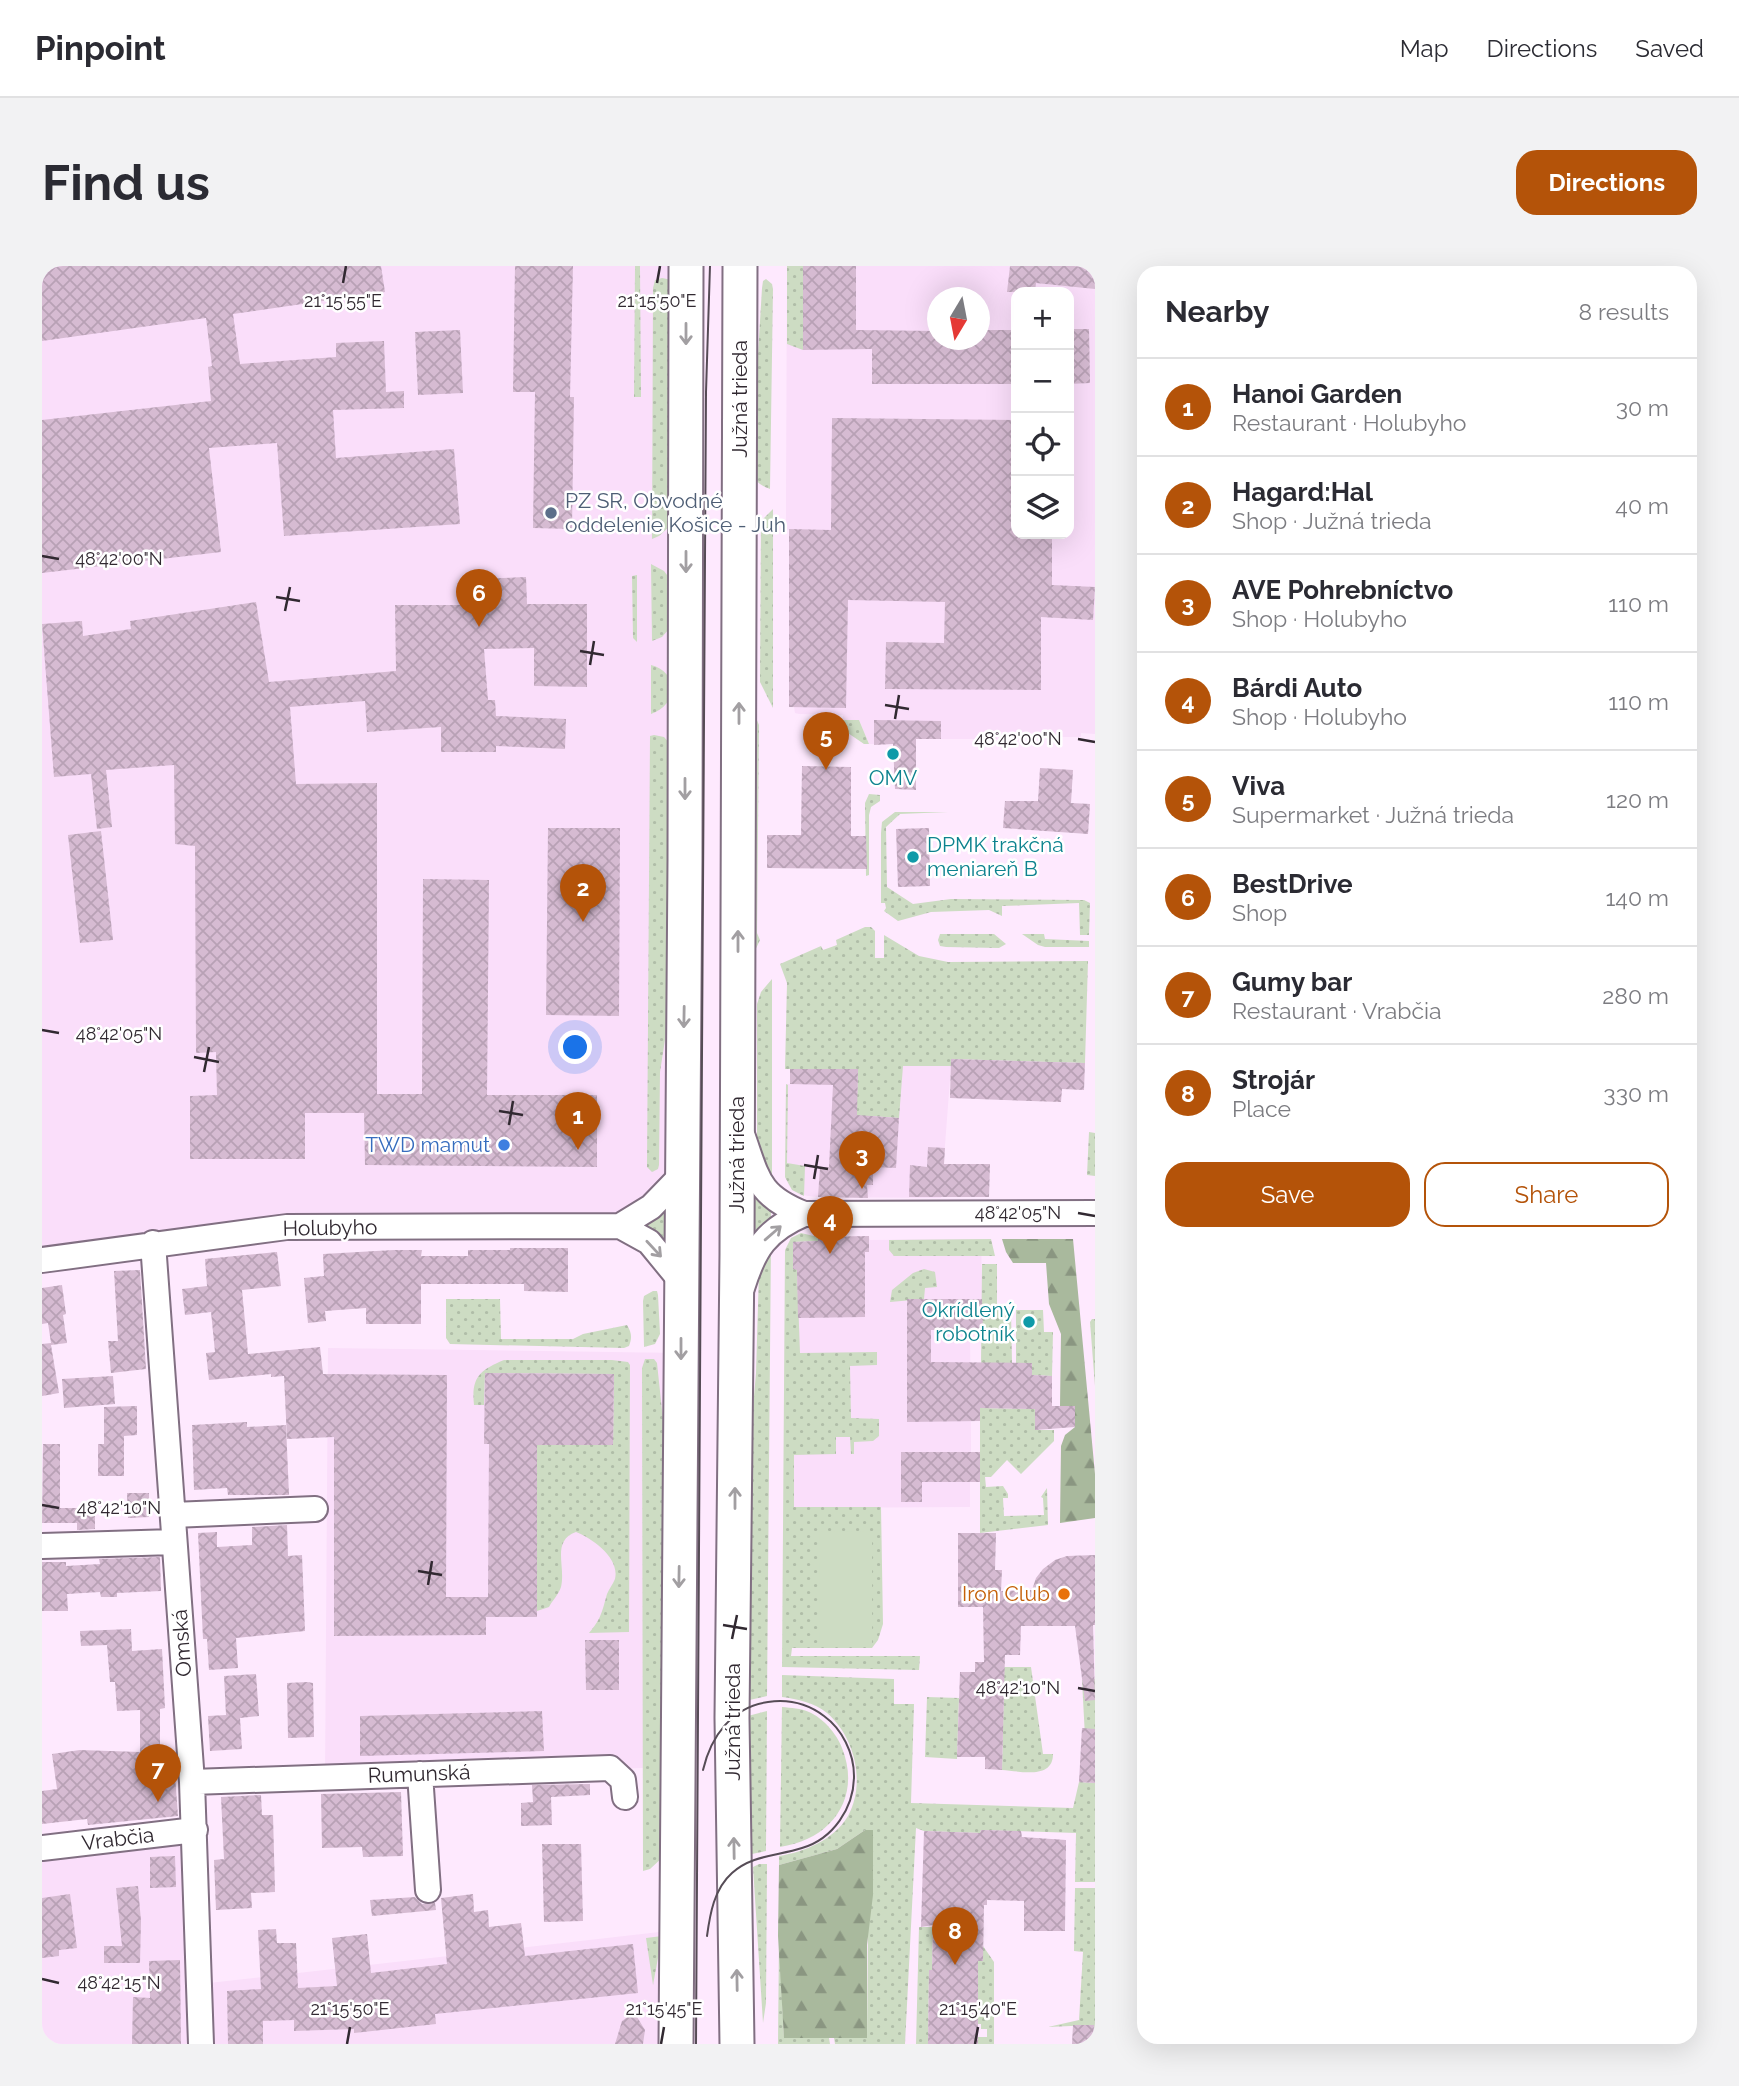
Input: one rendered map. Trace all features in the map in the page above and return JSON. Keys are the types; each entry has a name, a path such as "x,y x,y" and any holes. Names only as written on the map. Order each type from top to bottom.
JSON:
{"street":[{"path":"676,2044 686,266"},
{"name":"Južná trieda","path":"737,2044 732,1718 740,266"},
{"path":"737,1118 756,1174 765,1191 779,1203 804,1214 1095,1213"},
{"path":"681,1281 649,1242 620,1226 651,1207 682,1175"},
{"path":"736,1309 758,1248 785,1223 804,1214"},
{"name":"Holubyho","path":"42,1260 298,1227 620,1226"},
{"name":"Omská","path":"153,1244 195,1830 201,2044"},
{"path":"173,1515 315,1509"},
{"path":"42,1546 174,1542"},
{"name":"Rumunská","path":"192,1782 610,1768 623,1780 625,1797"},
{"path":"420,1774 428,1890"},
{"name":"Vrabčia","path":"42,1848 195,1830"}],"shaded area":[{"path":"42,266 686,266 682,1175 639,1216 309,1226 42,1258"},
{"path":"787,266 1095,266 1095,734 1081,733 1081,737 1046,737 1046,733 998,732 997,739 916,739 916,744 869,744 859,720 843,720 843,715 795,713 794,707 789,707 789,530 786,529"},
{"path":"860,1066 951,1066 941,1198 818,1197 800,1195 789,1186 785,1177 786,1084 790,1084 790,1069 858,1069"},
{"path":"869,1236 870,1240 981,1239 983,1330 970,1330 971,1452 974,1452 974,1482 970,1482 970,1507 794,1508 793,1242 817,1241 818,1237"},
{"path":"328,1348 681,1353 677,1767 325,1777"},
{"path":"195,1830 200,1984 677,1930 676,2044 42,2044 42,1848"}],"green space":[{"path":"635,266 640,266 641,397 634,397"},
{"path":"787,266 803,266 803,350 787,344"},
{"path":"766,279 773,289 770,489 758,482 751,470 762,288"},
{"path":"655,280 672,280 670,526 652,539 653,288"},
{"path":"773,509 773,708 760,682 761,521"},
{"path":"651,564 664,571 670,579 669,629 662,637 652,641"},
{"path":"637,575 637,642 633,638 632,576"},
{"path":"651,665 667,674 672,689 666,704 651,714"},
{"path":"754,713 759,725 757,933 760,940 752,957"},
{"path":"843,720 859,720 869,744 864,744 845,731"},
{"path":"650,736 664,737 671,745 669,1014 660,1072 659,1165 658,1169 652,1172 647,1167"},
{"path":"869,794 880,795 880,801 871,807 869,815 869,875 866,876 865,803"},
{"path":"895,812 948,812 900,814 886,827 887,887 913,904 951,899 1084,900 1090,903 1089,935 1080,935 1079,903 1002,906 1002,916 989,910 931,912 898,921 884,911 885,903 881,903 882,822"},
{"path":"871,927 875,931 875,958 884,958 884,935 919,956 948,962 1088,961 1085,1063 952,1059 951,1066 903,1066 899,1118 871,1116 856,1129 858,1069 785,1069 787,983 780,964 821,946 823,950 837,945 836,940"},
{"path":"940,934 994,934 1006,944 999,948 946,947 940,946"},
{"path":"1022,934 1044,934 1045,939 1089,941 1089,947 1045,947"},
{"path":"772,979 772,1188 759,1160 757,1137 757,1004 761,992"},
{"path":"786,1084 787,1163 805,1166 804,1196 792,1190 785,1177"},
{"path":"1089,1132 1095,1133 1095,1176 1087,1175"},
{"path":"749,1180 771,1205 771,1226 752,1248"},
{"path":"667,1206 668,1249 647,1232 648,1224"},
{"path":"801,1233 818,1237 818,1241 793,1242 797,1270 800,1353 877,1352 877,1365 850,1366 851,1418 879,1419 879,1436 873,1441 854,1442 854,1454 851,1454 850,1437 836,1437 836,1454 794,1455 794,1507 881,1507 883,1624 878,1640 872,1648 792,1648 791,1656 920,1656 919,1670 782,1667 785,1250 791,1238"},
{"path":"991,1239 995,1256 894,1256 889,1250 889,1240"},
{"path":"1002,1239 1073,1239 1095,1474 1095,1518 1060,1523 1061,1446 1065,1435 1075,1427 1075,1406 1060,1406 1061,1334 1049,1304 1046,1263 1013,1263"},
{"path":"771,1242 767,1696 745,1701 747,1477 756,1373 759,1271"},
{"path":"982,1264 997,1264 997,1310 1011,1310 1012,1363 981,1363"},
{"path":"924,1269 935,1272 937,1287 925,1288 924,1299 890,1302 892,1290 913,1273"},
{"path":"657,1291 658,1295 660,1334 655,1344 644,1347 643,1301 644,1296"},
{"path":"446,1299 500,1299 501,1339 573,1339 583,1334 627,1325 631,1340 629,1346 624,1348 450,1344 446,1338"},
{"path":"1016,1310 1043,1310 1044,1332 1053,1332 1052,1376 1032,1375 1032,1363 1016,1363"},
{"path":"1095,1319 1095,1386 1090,1322"},
{"path":"645,1359 654,1359 657,1363 666,1448 663,1857 650,1869 643,1871 642,1368"},
{"path":"504,1360 612,1360 628,1362 630,1365 629,1632 589,1633 601,1615 615,1579 615,1571 604,1550 576,1532 568,1536 562,1548 560,1590 549,1607 537,1611 537,1445 613,1445 614,1374 485,1373 484,1405 474,1405 474,1388 479,1376 489,1367"},
{"path":"980,1408 1035,1409 1035,1430 1054,1430 1054,1441 1021,1474 1007,1460 991,1477 985,1477 986,1487 1003,1486 1008,1494 1008,1498 1003,1498 1004,1516 1044,1515 1041,1497 1047,1488 1048,1525 980,1533"},
{"path":"820,1531 872,1532 872,1643 819,1643"},
{"path":"998,1667 1031,1667 1043,1754 1053,1754 1052,1762 1042,1771 1002,1770 1004,1685"},
{"path":"782,1675 894,1679 894,1704 914,1704 911,1803 1073,1808 1079,1782 1095,1783 1095,1882 1075,1882 1076,1833 981,1830 980,1833 924,1831 916,1828 905,2044 835,2044 834,2038 867,2037 865,1830 837,1849 779,1865 779,1856 818,1844 842,1824 853,1803 857,1775 851,1747 837,1723 817,1707 782,1697"},
{"path":"1095,1679 1095,1756 1086,1756 1082,1680"},
{"path":"927,1697 959,1698 957,1759 925,1757"},
{"path":"782,1707 806,1711 829,1727 842,1748 848,1784 838,1814 827,1826 814,1836 780,1847"},
{"path":"767,1711 766,1851 752,1854 744,1717"},
{"path":"865,1830 873,1830 873,1895 867,1945 867,2038 784,2038 778,1936 779,1865 837,1849"},
{"path":"767,1864 766,2003 763,2023 753,1867"},
{"path":"1075,1888 1095,1888 1095,2044 1094,2025 1048,2027 1079,2020 1083,1952 1074,1951"},
{"path":"919,1927 933,1927 932,1970 929,1970 928,2044 916,2044"},
{"path":"662,1936 653,1985 646,1938"},
{"path":"779,1937 784,2037 829,2038 830,2044 778,2044"},
{"path":"983,1946 994,1962 994,2044 978,2044 978,2037 987,2037 987,2029 981,2029 981,2024 978,2024 978,1961"}],"building":[{"path":"42,266 381,266 385,292 233,314 240,364 336,357 336,343 384,341 386,392 404,391 404,408 333,410 336,458 454,449 460,524 284,536 277,443 209,448 221,552 42,573 42,420 211,401 208,367 212,366 206,318 42,341"},
{"path":"515,266 573,266 570,397 574,397 572,529 533,528 535,392 513,392"},
{"path":"803,266 856,266 856,330 927,331 927,350 990,350 990,330 1011,330 1011,384 872,384 872,349 803,350"},
{"path":"1010,266 1095,266 1095,289 1036,283 1036,287 1011,287 1011,292 1007,292"},
{"path":"1074,329 1089,329 1090,383 1074,384"},
{"path":"460,330 463,393 418,395 415,332"},
{"path":"832,418 1011,420 1011,539 1052,539 1052,585 1095,587 1093,620 1041,617 1041,690 885,689 886,642 944,643 945,602 848,600 846,708 789,707 789,529 831,530"},
{"path":"526,577 527,604 587,604 587,687 534,686 534,648 484,649 488,700 495,700 496,716 566,719 565,749 496,746 496,752 441,752 441,727 367,732 365,701 290,707 296,784 377,783 377,1094 422,1094 423,879 489,880 487,1095 597,1095 597,1167 365,1165 364,1113 305,1113 305,1159 190,1159 190,1096 217,1095 216,1052 196,1053 195,846 175,844 174,765 106,770 112,827 97,829 91,774 54,777 42,624 82,621 83,636 131,629 130,621 256,602 269,682 396,671 395,605 478,605 477,579"},
{"path":"874,720 941,721 941,739 916,739 916,790 895,789 893,744 874,745"},
{"path":"802,766 851,767 851,836 866,836 867,869 767,868 767,835 801,835"},
{"path":"1040,768 1073,770 1071,803 1090,804 1088,834 1003,828 1005,801 1038,801"},
{"path":"548,828 620,828 619,1016 546,1015"},
{"name":"DPMK trakčná meniareň B","path":"929,828 930,886 898,887 896,829"},
{"path":"101,831 113,940 80,943 68,835"},
{"path":"951,1059 1085,1063 1084,1090 1062,1089 1061,1102 950,1098"},
{"path":"790,1069 858,1069 857,1115 899,1118 896,1168 873,1167 873,1185 867,1185 868,1198 818,1197 820,1167 829,1167 833,1085 790,1084"},
{"path":"928,1147 945,1148 944,1164 990,1164 989,1197 909,1197 910,1165 927,1167"},
{"path":"869,1236 869,1252 865,1252 865,1317 798,1318 797,1270 793,1269 793,1242 818,1241 818,1237"},
{"path":"568,1248 568,1292 524,1291 524,1284 421,1284 421,1324 366,1324 366,1308 325,1311 326,1321 308,1323 304,1278 324,1276 323,1254 422,1250 421,1256 468,1256 468,1250"},
{"path":"277,1252 281,1286 242,1290 248,1354 320,1347 323,1374 447,1375 446,1597 488,1597 489,1444 484,1444 485,1373 614,1374 613,1445 537,1445 537,1617 486,1617 486,1635 334,1636 334,1437 287,1439 284,1376 271,1377 271,1374 209,1380 206,1353 215,1352 211,1312 185,1315 182,1289 207,1286 205,1259"},
{"path":"140,1270 146,1369 111,1373 108,1341 118,1341 114,1271"},
{"path":"62,1285 67,1343 51,1345 59,1393 42,1396 42,1344 51,1343 48,1323 42,1324 42,1288"},
{"path":"907,1299 982,1299 983,1330 931,1330 931,1362 1032,1363 1032,1375 1052,1376 1052,1406 1075,1406 1075,1427 1035,1430 1035,1409 980,1408 980,1421 907,1422"},
{"path":"113,1376 115,1404 64,1408 62,1379"},
{"path":"137,1406 137,1435 124,1436 124,1476 98,1476 98,1444 104,1444 104,1407"},
{"path":"247,1422 247,1427 286,1425 289,1495 228,1495 227,1488 194,1490 192,1425"},
{"path":"43,1444 60,1444 60,1508 95,1508 95,1529 77,1530 77,1523 42,1523"},
{"path":"901,1452 980,1452 980,1482 922,1482 922,1502 901,1502"},
{"path":"127,1493 149,1493 149,1517 128,1518"},
{"path":"287,1525 288,1556 302,1555 305,1631 236,1638 238,1668 209,1670 207,1639 203,1639 198,1533 217,1532 217,1547 252,1545 252,1527"},
{"path":"958,1533 996,1533 995,1570 1002,1570 1001,1591 1032,1590 1036,1578 1055,1560 1067,1556 1095,1555 1095,1700 1085,1701 1075,1626 1021,1626 1020,1655 1005,1655 1002,1770 985,1769 985,1757 957,1757 960,1672 975,1672 975,1662 984,1662 983,1607 958,1607"},
{"path":"160,1557 161,1591 117,1593 117,1597 101,1597 100,1592 67,1594 68,1611 42,1611 42,1562 66,1562 66,1566 100,1564 99,1559"},
{"path":"131,1629 132,1651 162,1649 165,1708 160,1709 160,1751 163,1775 175,1775 178,1816 88,1825 87,1819 42,1824 42,1791 57,1789 52,1754 80,1750 140,1752 140,1710 117,1711 115,1682 110,1682 107,1645 81,1646 80,1631"},
{"path":"585,1640 619,1640 619,1690 586,1690"},
{"path":"256,1674 259,1716 240,1718 242,1749 210,1751 208,1716 226,1715 224,1676"},
{"path":"287,1683 313,1683 314,1737 288,1738"},
{"path":"542,1711 544,1751 360,1756 360,1716"},
{"path":"1082,1728 1095,1729 1095,1783 1079,1782"},
{"path":"590,1784 590,1795 551,1797 552,1825 521,1826 521,1803 533,1802 532,1785"},
{"path":"401,1792 403,1856 363,1857 362,1847 322,1848 321,1794"},
{"path":"261,1795 262,1815 273,1815 275,1892 251,1893 252,1908 216,1910 214,1860 224,1859 221,1797"},
{"path":"981,1830 1021,1831 1022,1837 1066,1840 1065,1931 1024,1931 1024,1901 987,1900 987,1905 984,1905 983,1961 978,1961 978,2044 928,2044 929,1970 932,1970 933,1925 921,1927 924,1831 980,1833"},
{"path":"542,1844 581,1844 583,1921 544,1922"},
{"path":"175,1856 176,1887 150,1888 150,1857"},
{"path":"138,1886 140,1963 104,1963 104,1946 122,1946 116,1888"},
{"path":"70,1894 77,1948 59,1950 59,1956 42,1958 42,1898"},
{"path":"473,1894 474,1912 488,1910 489,1927 521,1923 525,1956 633,1944 638,1993 435,2014 436,2024 354,2033 354,2029 294,2031 294,2020 263,2021 263,2044 228,2044 227,1991 261,1989 258,1930 276,1929 277,1943 296,1943 298,1988 337,1986 332,1938 367,1934 371,1973 447,1964 441,1898"},
{"path":"415,1897 422,1904 435,1903 436,1910 372,1916 370,1900"},
{"path":"180,1960 181,2044 132,2044 133,1997 150,1998 149,1961"},
{"path":"634,2012 645,2030 643,2044 615,2044 622,2021"},
{"path":"1073,2025 1094,2025 1093,2044 1072,2044"}],"tram line":[{"path":"696,2044 706,392 710,266"},
{"path":"703,1770 711,1746 734,1717 755,1705 783,1701 811,1708 830,1721 849,1750 854,1776 846,1810 832,1830 813,1844 748,1863 726,1879 714,1902 707,1936"}],"place":[{"name":"PZ SR, Obvodné oddelenie Košice - Juh","path":"551,513"},
{"name":"BestDrive","path":"479,627"},
{"name":"OMV","path":"893,754"},
{"name":"Viva","path":"826,770"},
{"name":"DPMK trakčná meniareň B","path":"913,857"},
{"name":"Hagard:Hal","path":"583,922"},
{"name":"TWD mamut","path":"504,1145"},
{"name":"Hanoi Garden","path":"578,1150"},
{"name":"AVE Pohrebníctvo","path":"862,1189"},
{"name":"Bárdi Auto","path":"830,1254"},
{"name":"Okrídlený robotník","path":"1029,1322"},
{"name":"Iron Club","path":"1064,1594"},
{"name":"Gumy bar","path":"158,1802"},
{"name":"Strojár","path":"955,1965"}]}
